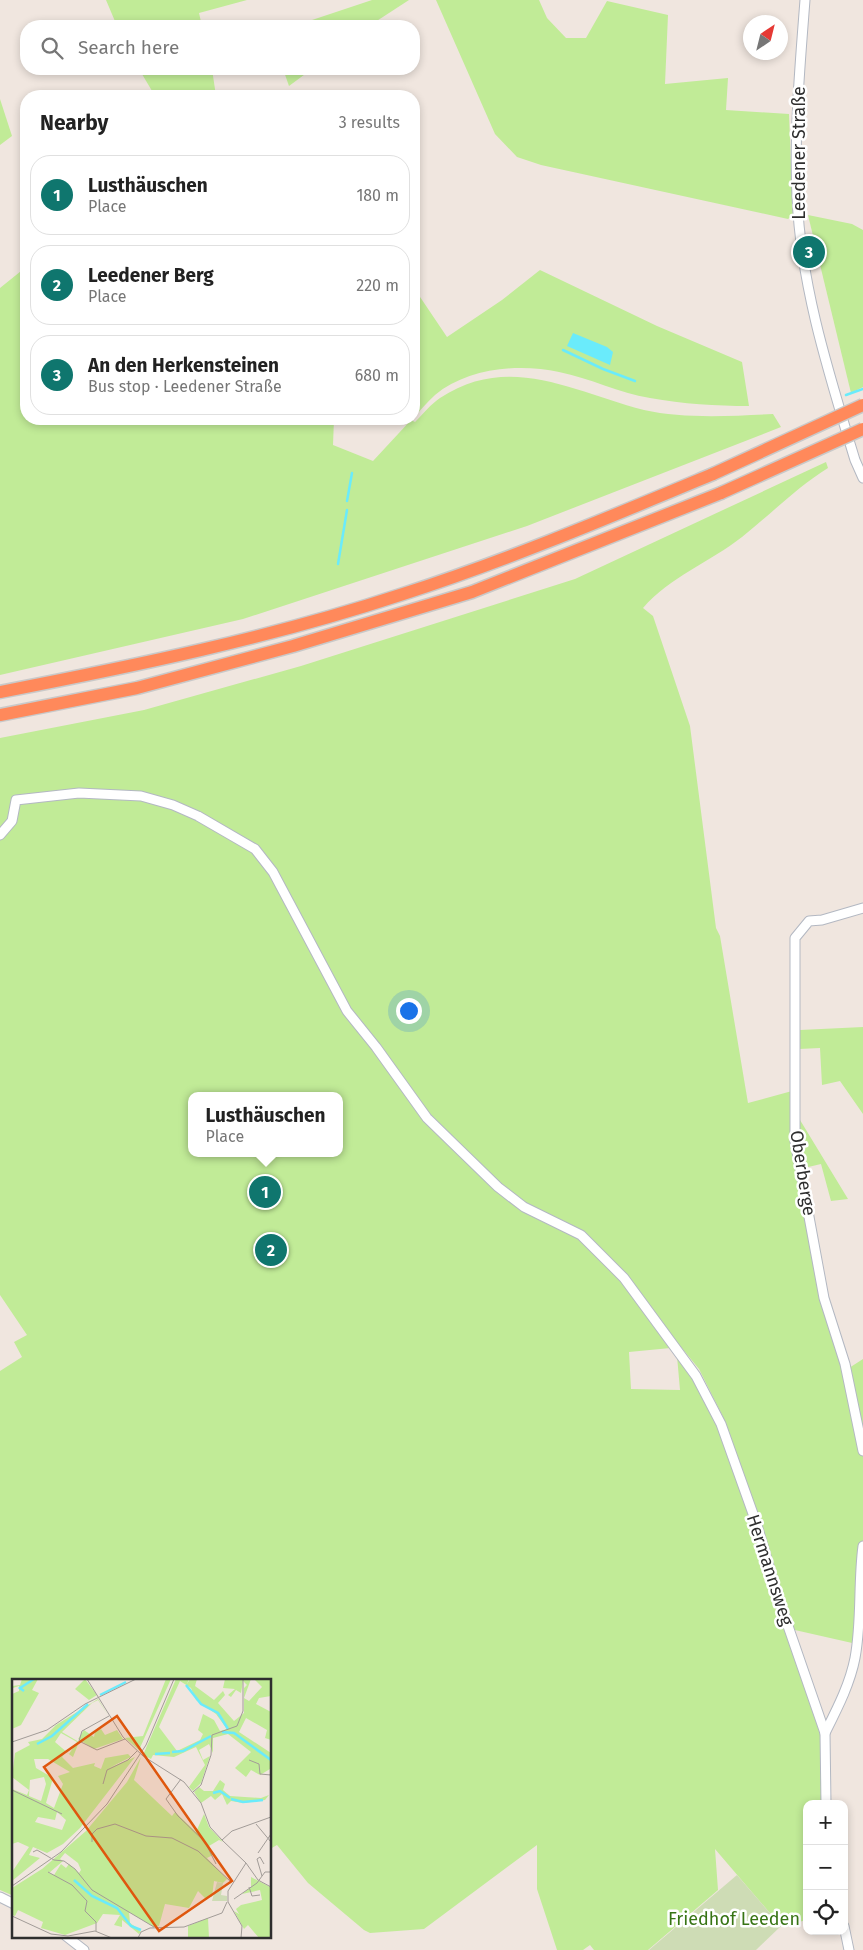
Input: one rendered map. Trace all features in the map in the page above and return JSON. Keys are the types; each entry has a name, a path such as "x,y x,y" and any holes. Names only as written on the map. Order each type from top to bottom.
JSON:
{"highway":[{"path":"0,692 125,668 280,629 399,596 502,560 713,474 863,405"},
{"path":"0,715 137,688 293,646 472,592 721,493 863,429"}],"street":[{"name":"Leedener Straße","path":"805,0 799,83 797,196 799,226 815,323 855,460 863,478"},
{"name":"Hermannsweg","path":"0,835 12,821 16,800 79,793 142,796 173,805 198,816 255,849 273,872 347,1011 376,1047 427,1118 498,1188 524,1207 581,1235 624,1278 696,1376 720,1424 757,1525 778,1597 825,1733 826,1800"},
{"name":"Oberberge","path":"863,908 822,920 809,921 800,930 795,938 794,996 795,1141 824,1298 845,1364 863,1451"},
{"path":"825,1733 841,1700 855,1658 859,1576 863,1546"},
{"path":"0,1897 12,1903"},
{"path":"846,1935 849,1950"},
{"path":"69,1938 84,1950"}],"green space":[{"path":"106,0 247,0 199,13 201,20 114,20"},
{"path":"372,0 409,0 378,20 312,20"},
{"path":"436,0 539,0 547,18 566,38 586,38 607,1 668,15 665,84 728,78 726,110 789,114 793,215 788,219 541,165 517,157 495,134"},
{"path":"143,75 213,75 215,90 151,90"},
{"path":"285,75 304,75 289,86"},
{"path":"0,99 12,136 0,145"},
{"path":"808,215 852,224 863,230 863,387 851,393"},
{"path":"540,270 657,326 742,362 749,406 724,406 662,400 638,396 559,372 544,369 511,368 478,373 462,379 435,395 420,411 420,297 447,337 502,300"},
{"path":"20,272 20,425 334,425 333,445 373,461 406,425 420,425 420,417 440,398 466,385 491,378 516,377 542,380 567,386 659,413 708,416 773,414 781,427 527,526 243,619 0,675 0,288"},
{"path":"826,462 828,468 794,493 742,537 665,587 643,608 653,616 690,726 716,928 720,936 748,1103 792,1091 792,1151 847,1394 849,1368 863,1359 863,1631 861,1645 786,1628 820,1734 822,1800 803,1800 803,1921 781,1926 715,1849 718,1890 648,1950 594,1950 590,1945 583,1950 557,1950 537,1889 537,1845 424,1929 370,1933 308,1883 277,1845 271,1848 271,1679 12,1679 12,1895 0,1890 0,1371 22,1357 14,1342 27,1335 0,1295 0,738 144,710 301,666 575,579","holes":["681,1347 699,1369 723,1417 717,1419 692,1374 677,1356 680,1390 631,1389 629,1352"]},
{"path":"863,1027 863,1114 840,1081 822,1085 820,1048 799,1049 800,1030"},
{"path":"800,1120 848,1199 831,1201 821,1164 804,1168 799,1140"},
{"name":"Friedhof Leeden","path":"737,1875 781,1926 756,1950 649,1950"}],"water":[{"path":"573,333 607,347 613,352 610,365 567,346"}],"waterway":[{"path":"563,350 603,369 635,381"},
{"path":"846,395 863,389"},
{"path":"347,501 352,473"},
{"path":"338,564 347,510"}],"place":[{"name":"An den Herkensteinen","path":"809,252"},
{"name":"Lusthäuschen","path":"265,1192"},
{"name":"Leedener Berg","path":"271,1250"}]}
